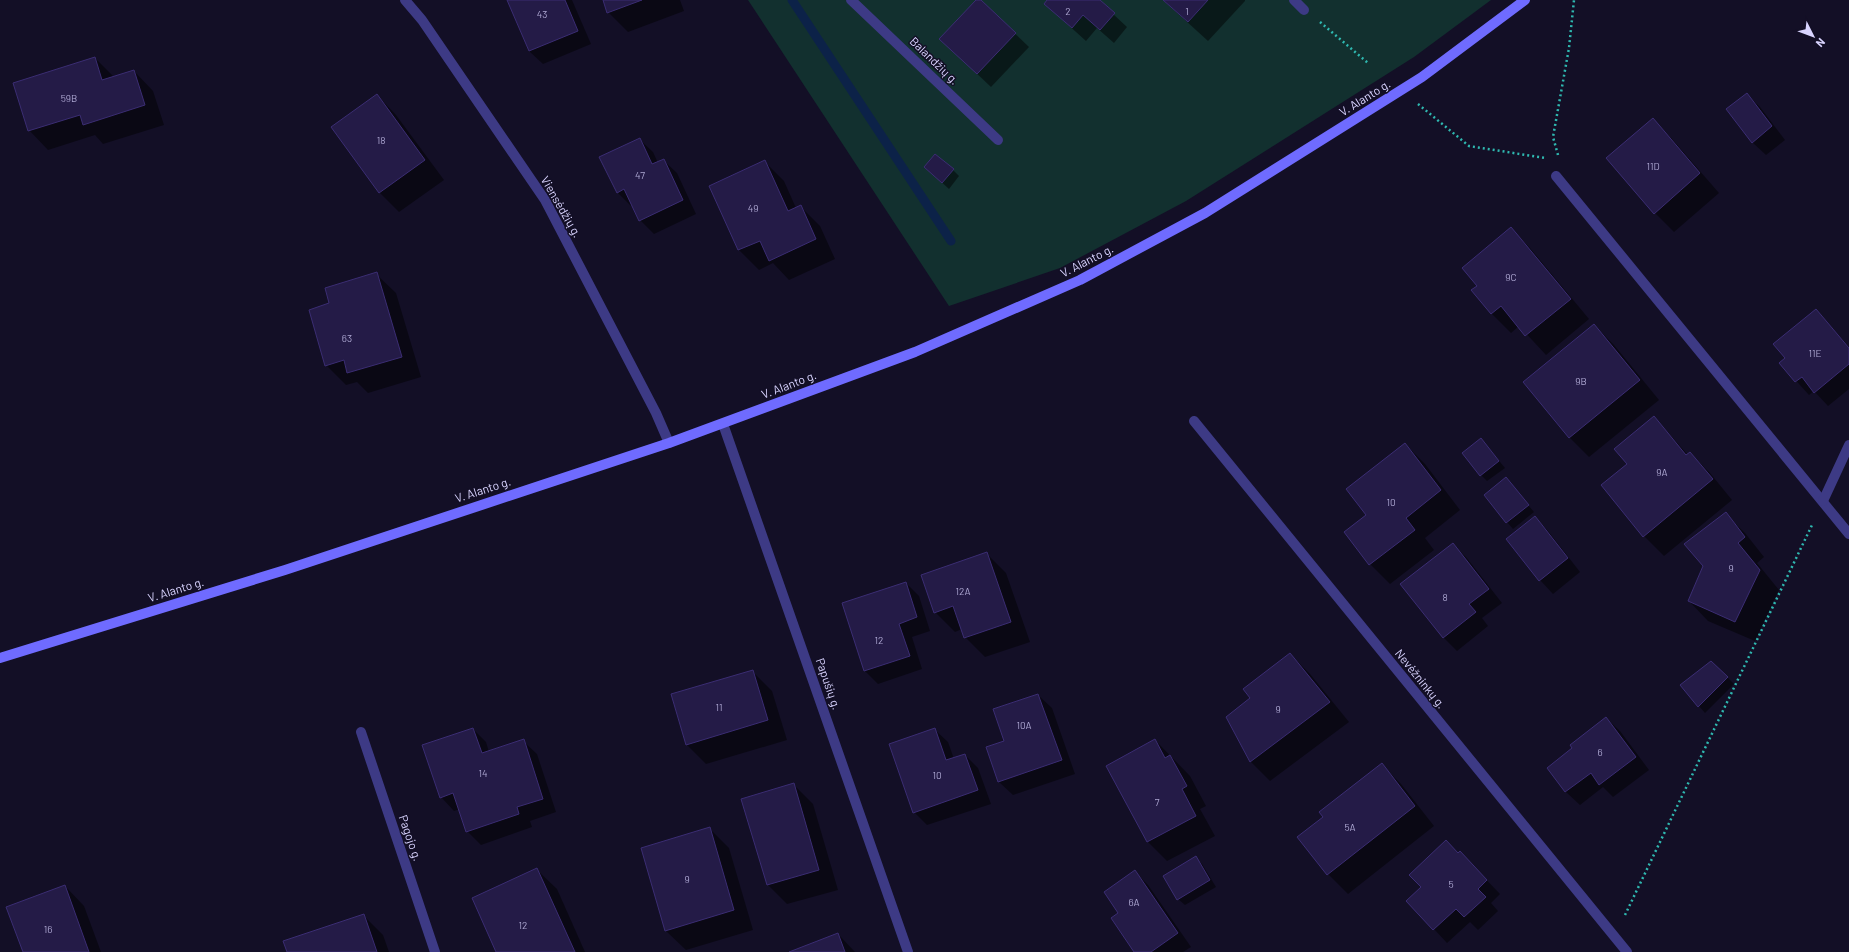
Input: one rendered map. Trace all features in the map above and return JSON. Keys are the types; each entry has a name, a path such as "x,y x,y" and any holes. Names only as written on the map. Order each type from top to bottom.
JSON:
{"main road":[{"name":"V. Alanto g.","path":"0,658 285,570 669,443 915,352 1080,280 1205,213 1422,77 1525,0"}],"street":[{"name":"Viensėdžių g.","path":"405,0 422,20 545,200 656,412 669,443"},
{"name":"Balandžių g.","path":"851,0 998,140"},
{"path":"1294,0 1304,10"},
{"path":"1556,176 1849,534"},
{"name":"Nevėžninkų g.","path":"1194,421 1614,938 1627,952"},
{"name":"Papušių g.","path":"723,424 908,952"},
{"path":"1823,501 1849,445"},
{"name":"Pagojo g.","path":"361,732 435,952"}],"path":[{"path":"1556,176 1559,160 1553,137 1569,48 1574,0"},
{"path":"1304,10 1368,64"},
{"path":"1401,90 1469,146 1559,160"},
{"path":"1614,938 1823,501"}],"green space":[{"path":"748,0 1491,0 1414,57 1186,201 1060,268 949,306"}],"building":[{"path":"507,0 565,0 578,31 529,51"},
{"path":"603,0 642,0 607,13"},
{"path":"976,0 981,0 1016,33 977,74 939,39"},
{"path":"1047,0 1100,0 1115,13 1100,30 1083,15 1072,28 1044,4"},
{"path":"1163,0 1208,0 1188,22"},
{"path":"95,57 102,80 134,70 145,105 83,125 80,115 28,131 13,83"},
{"path":"1747,93 1772,126 1752,143 1726,109"},
{"path":"377,94 425,160 379,193 331,127"},
{"path":"1653,118 1700,173 1654,214 1606,158"},
{"path":"640,138 652,164 664,159 683,200 639,221 624,189 617,193 599,157"},
{"path":"935,154 954,169 942,183 924,167"},
{"path":"765,160 788,211 801,205 816,239 769,261 760,241 738,250 709,186"},
{"path":"1511,227 1571,299 1525,336 1501,306 1491,314 1471,290 1477,286 1462,268"},
{"path":"377,272 402,357 347,373 344,360 325,366 309,310 329,303 325,288"},
{"path":"1816,309 1849,348 1849,364 1814,393 1802,377 1795,382 1779,363 1785,358 1773,344"},
{"path":"1594,324 1640,380 1569,438 1523,382"},
{"path":"1654,416 1686,455 1690,452 1713,479 1643,537 1601,485 1627,464 1614,449"},
{"path":"1481,438 1499,461 1480,476 1462,453"},
{"path":"1405,443 1441,490 1406,518 1415,530 1369,565 1344,532 1366,515 1346,489"},
{"path":"1506,477 1529,505 1506,523 1484,495"},
{"path":"1726,512 1745,537 1738,543 1760,570 1735,622 1688,601 1703,566 1684,544"},
{"path":"1535,516 1568,558 1539,581 1506,539"},
{"path":"1453,543 1489,589 1469,604 1476,612 1443,638 1400,584"},
{"path":"987,552 1011,622 964,638 953,606 934,613 921,575"},
{"path":"906,582 917,617 899,624 910,656 864,671 842,603"},
{"path":"1290,653 1330,702 1250,762 1226,717 1250,698 1243,689"},
{"path":"1711,661 1728,677 1698,707 1680,685"},
{"path":"753,670 768,720 686,745 671,694"},
{"path":"1038,694 1062,760 998,782 986,747 1004,741 993,709"},
{"path":"1606,717 1636,757 1599,785 1591,773 1565,792 1547,768 1572,748 1570,745"},
{"path":"473,728 482,753 524,739 543,799 517,807 519,814 466,832 453,793 440,798 422,745"},
{"path":"935,728 946,760 965,754 978,790 913,813 889,744"},
{"path":"1155,739 1165,758 1170,755 1187,786 1182,789 1196,816 1147,842 1106,766"},
{"path":"1382,763 1415,806 1327,875 1297,837 1323,817 1319,812"},
{"path":"794,783 819,870 767,885 741,799"},
{"path":"710,827 734,910 665,931 641,848"},
{"path":"1446,840 1458,853 1460,851 1487,880 1478,889 1486,897 1464,917 1456,909 1433,930 1406,901 1421,887 1409,875"},
{"path":"1196,856 1210,880 1177,900 1163,876"},
{"path":"537,868 575,952 496,952 472,898"},
{"path":"1135,870 1178,933 1151,952 1134,952 1111,918 1118,913 1104,892"},
{"path":"65,885 89,952 23,952 6,907"},
{"path":"364,914 377,952 287,952 283,941"},
{"path":"838,933 845,952 789,952"}],"waterway":[{"path":"792,0 951,241"}]}
